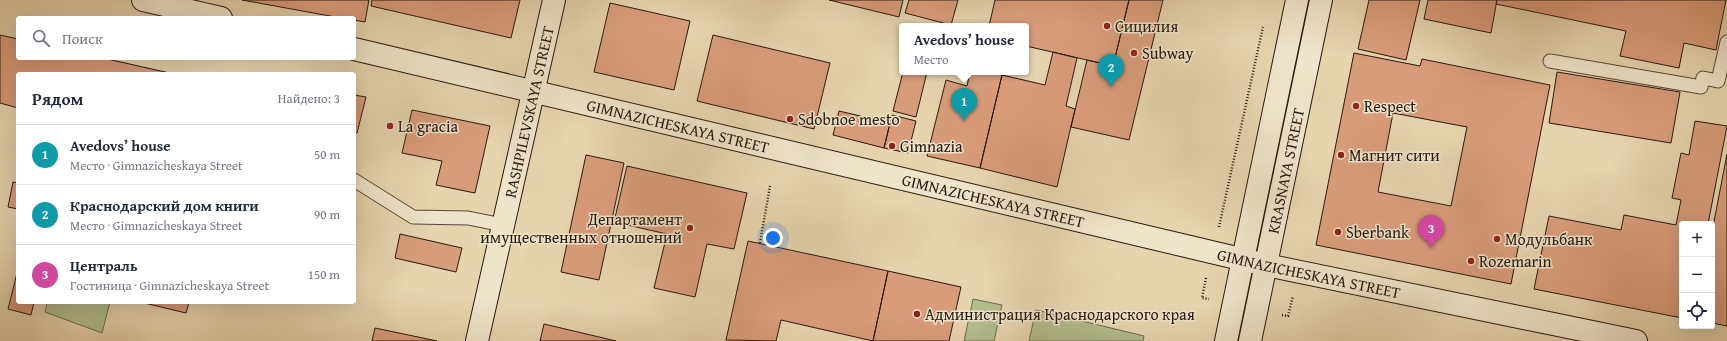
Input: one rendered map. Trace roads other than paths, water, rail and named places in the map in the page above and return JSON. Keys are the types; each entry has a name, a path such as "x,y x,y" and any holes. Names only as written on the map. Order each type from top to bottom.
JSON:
{"street":[{"path":"143,0 212,16"},
{"name":"RASHPILEVSKAYA STREET","path":"477,341 554,0"},
{"name":"KRASNAYA STREET","path":"1226,341 1297,0"},
{"name":"KRASNAYA STREET","path":"1250,341 1321,0"},
{"name":"GIMNAZICHESKAYA STREET","path":"356,49 534,90 1244,260 1636,341"}],"lane":[{"path":"1550,61 1701,87 1703,78 1718,81 1727,42"},
{"path":"356,181 413,217 468,218 503,225"}],"place":[{"name":"Сицилия","path":"1107,26"},
{"name":"Subway","path":"1134,53"},
{"name":"Краснодарский дом книги","path":"1111,87"},
{"name":"Respect","path":"1356,106"},
{"name":"Sdobnoe mesto","path":"790,119"},
{"name":"Avedovs’ house","path":"964,121"},
{"name":"La gracia","path":"390,126"},
{"name":"Gimnazia","path":"892,146"},
{"name":"Магнит сити","path":"1341,155"},
{"name":"Департамент имущественных отношений","path":"690,228"},
{"name":"Sberbank","path":"1338,232"},
{"name":"Модульбанк","path":"1497,239"},
{"name":"Централь","path":"1431,248"},
{"name":"Rozemarin","path":"1471,261"},
{"name":"Администрация Краснодарского края","path":"917,314"}]}
